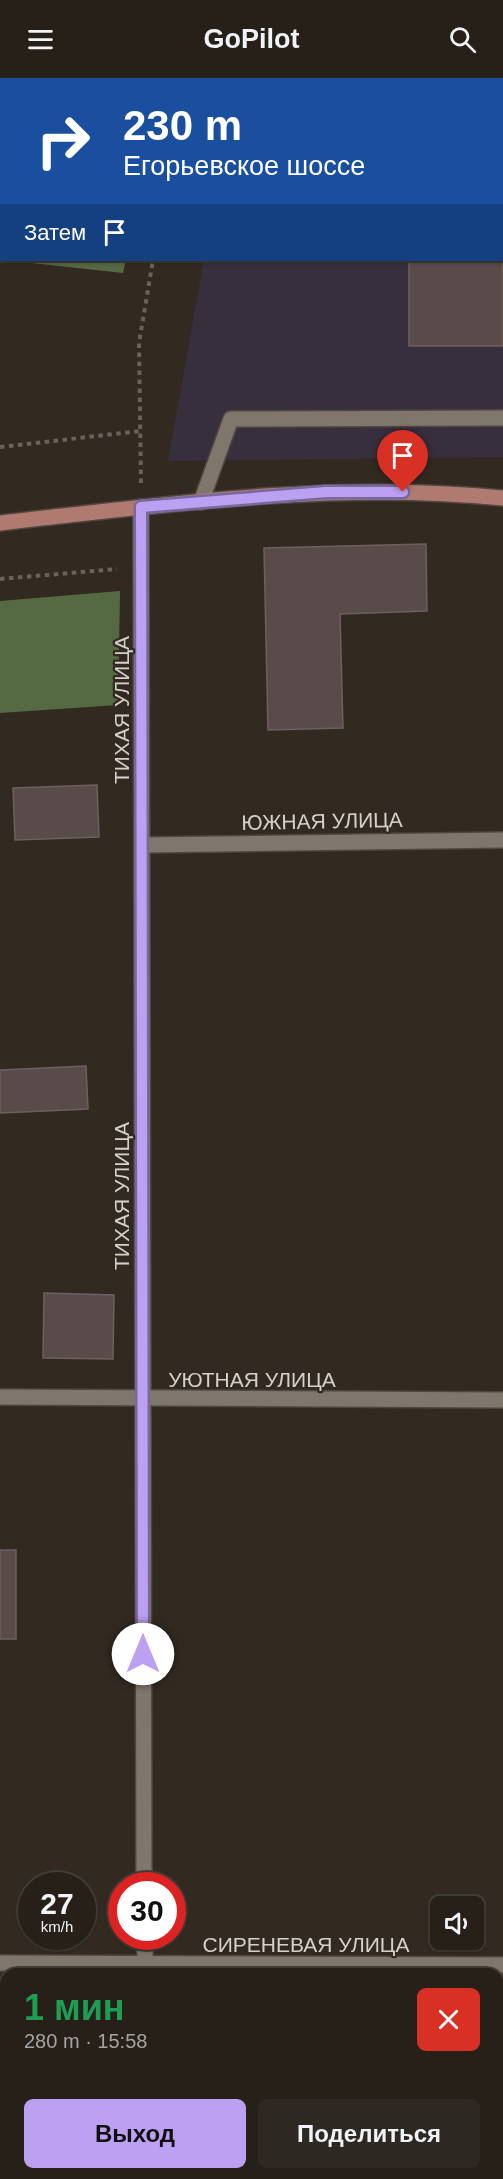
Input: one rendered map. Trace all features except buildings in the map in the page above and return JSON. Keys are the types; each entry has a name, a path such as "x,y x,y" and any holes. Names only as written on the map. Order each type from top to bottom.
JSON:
{"main road":[{"path":"0,523 141,507 326,492 403,492 503,498"}],"street":[{"path":"201,502 231,419 503,418"},
{"name":"ТИХАЯ УЛИЦА","path":"141,507 144,1872"},
{"name":"ЮЖНАЯ УЛИЦА","path":"142,845 503,840"},
{"name":"УЮТНАЯ УЛИЦА","path":"0,1397 503,1400"},
{"path":"145,1950 145,1968"},
{"name":"СИРЕНЕВАЯ УЛИЦА","path":"0,1963 121,1968"},
{"name":"СИРЕНЕВАЯ УЛИЦА","path":"234,1968 503,1965"}],"path":[{"path":"132,485 141,485 140,343 153,261"},
{"path":"0,447 141,431"},
{"path":"0,579 111,569"}],"shaded area":[{"path":"204,261 503,261 503,457 168,461"}],"green space":[{"path":"13,261 126,261 123,273"},
{"path":"120,591 118,705 0,713 0,601"}],"route":[{"path":"143,1654 141,507 326,492 403,492"}]}
